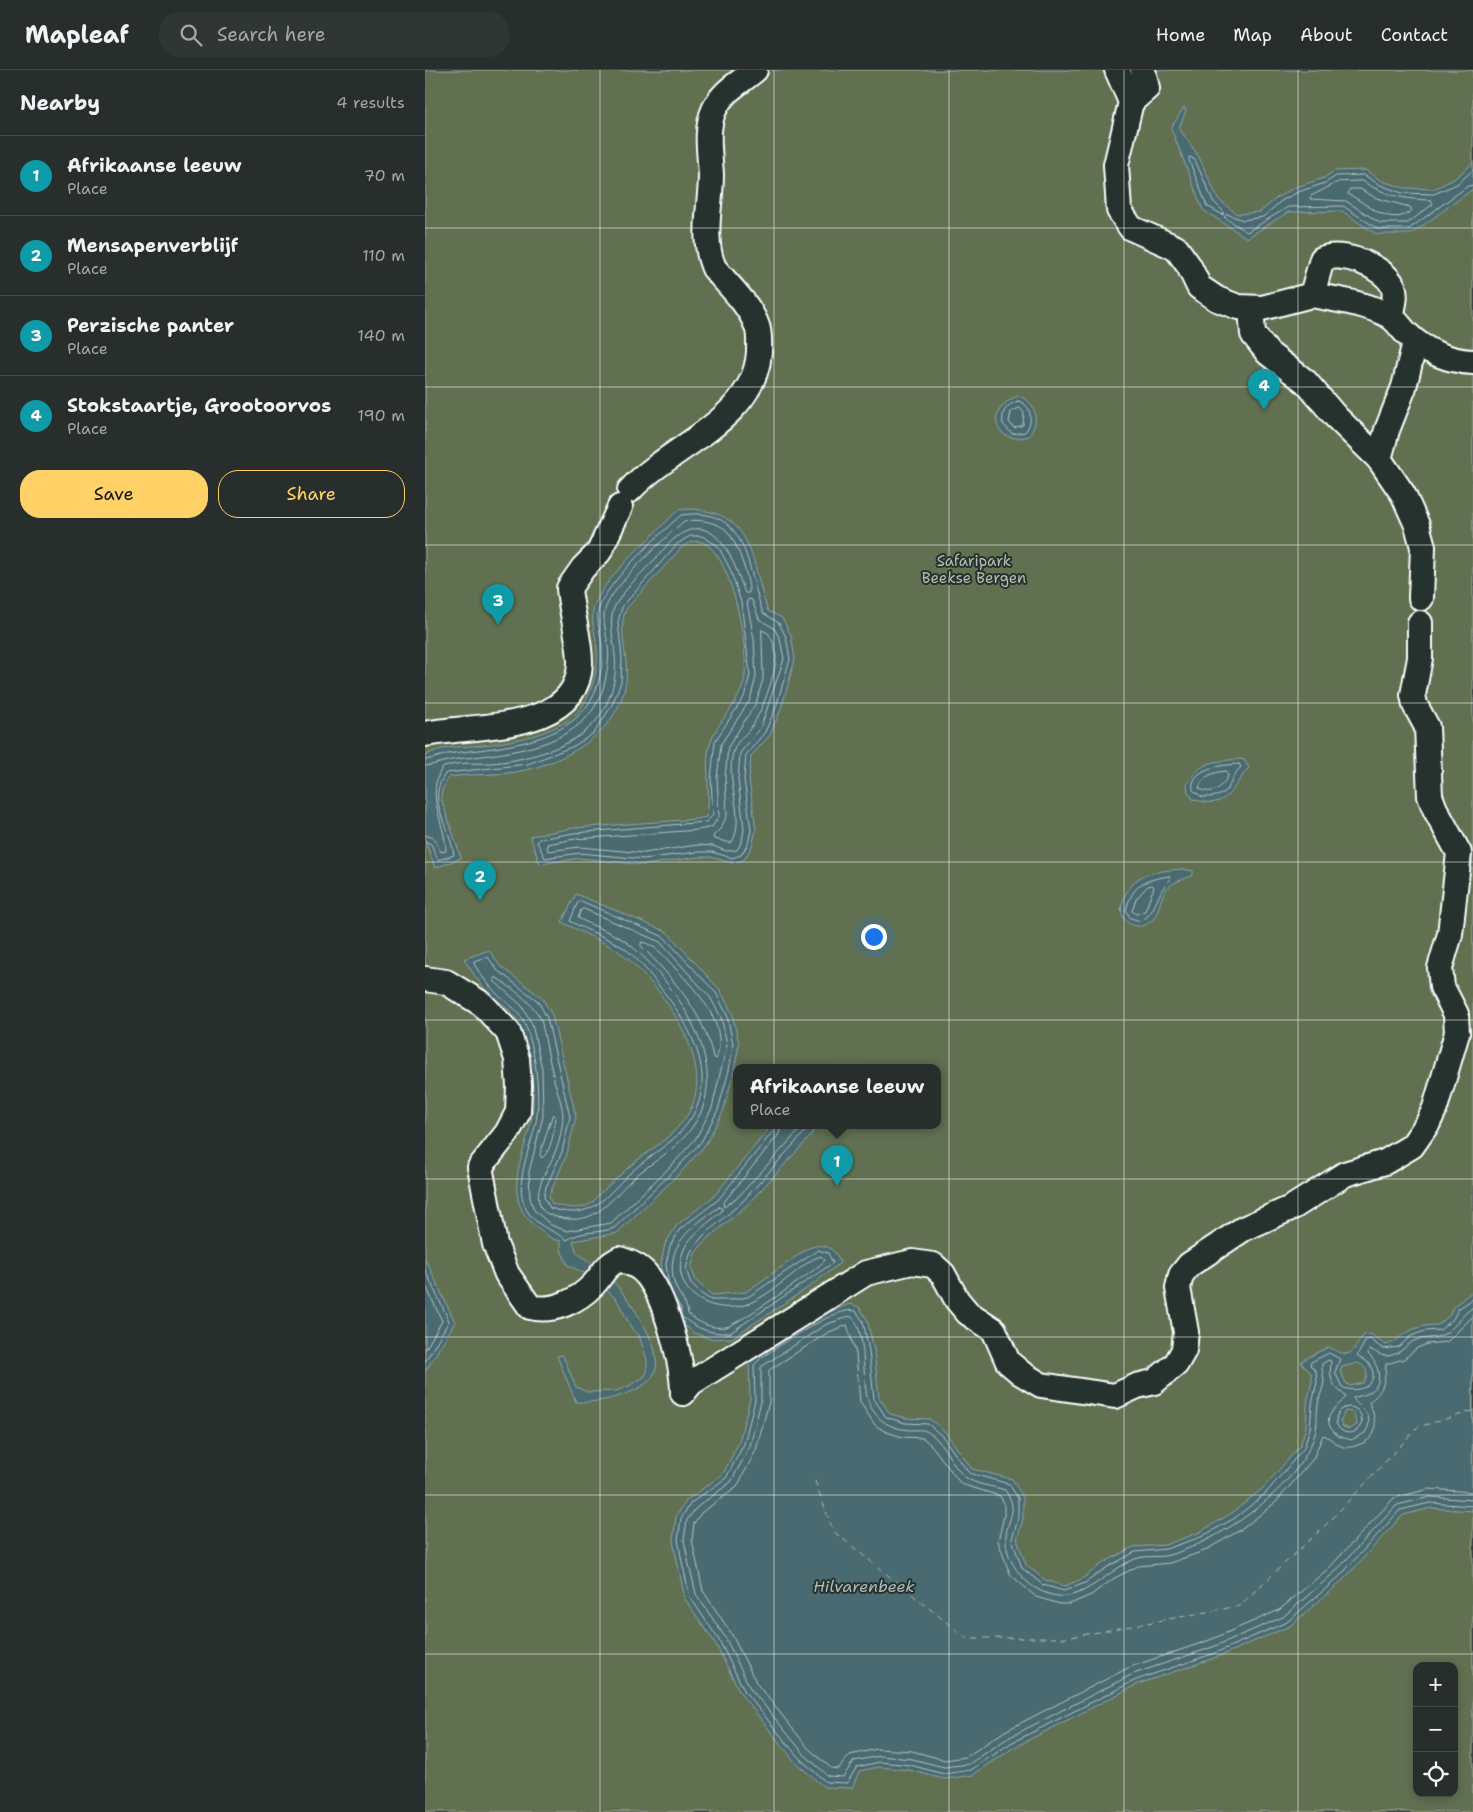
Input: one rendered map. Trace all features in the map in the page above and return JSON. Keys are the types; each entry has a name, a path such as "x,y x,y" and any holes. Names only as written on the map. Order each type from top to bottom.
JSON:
{"street":[{"path":"1117,70 1131,102"},
{"path":"1143,70 1147,88 1131,102 1115,165 1119,210 1131,228 1176,248 1189,266 1199,287 1217,299 1238,307 1263,308 1312,295 1369,308 1391,317 1415,342 1432,351 1458,361 1473,362"},
{"path":"425,734 523,721 550,711 567,698 577,678 580,664 569,588 583,568 599,552 625,498 665,459 713,428 751,385 757,368 760,338 758,328 745,304 711,260 708,235 711,177 709,152 710,122 713,111 726,92 751,73"},
{"path":"1312,295 1321,259 1330,255 1349,257 1377,272 1393,286 1395,300 1391,317"},
{"path":"1251,308 1253,334 1268,353 1306,382 1336,417 1379,459 1403,494 1417,525 1423,547 1421,598"},
{"path":"1379,459 1387,430 1404,387 1415,342"},
{"path":"425,979 446,982 482,1004 508,1032 517,1059 518,1112 507,1133 480,1168 495,1244 507,1274 530,1307 541,1310 561,1306 581,1296 600,1276 606,1266 619,1259 633,1264 646,1274 659,1297 679,1353 683,1393 698,1378 866,1273 912,1262 933,1265 943,1274 963,1307 994,1330 1008,1362 1041,1385 1115,1396 1137,1386 1154,1382 1176,1364 1184,1350 1186,1332 1178,1288 1181,1274 1189,1265 1243,1229 1293,1207 1345,1174 1385,1162 1402,1153 1418,1138 1429,1123 1435,1108 1457,1033 1456,1014 1442,987 1440,968 1450,934 1459,853 1430,796 1427,727 1415,705 1413,695 1420,658 1420,623"}],"green space":[{"name":"Safaripark Beekse Bergen","path":"425,70 1473,70 1473,1812 425,1812"}],"water":[{"path":"1184,107 1186,111 1179,128 1199,157 1218,199 1237,214 1260,212 1278,197 1296,187 1324,178 1334,171 1365,170 1382,181 1404,188 1434,189 1454,179 1473,163 1473,189 1411,234 1376,234 1342,211 1288,212 1247,238 1203,210 1171,128"},
{"path":"1018,396 1029,402 1033,407 1035,424 1029,436 1017,438 1007,436 1001,431 997,425 997,417 1000,409 1007,402"},
{"path":"690,509 712,512 727,519 739,530 753,558 768,611 782,618 791,635 795,659 781,709 770,735 751,756 749,779 756,830 752,846 744,860 733,863 710,857 697,857 644,865 580,858 540,864 530,836 574,828 706,817 710,743 743,686 745,661 741,623 730,581 722,563 713,550 702,542 696,541 681,548 626,609 623,635 626,681 621,700 612,718 599,732 584,745 566,755 528,769 509,773 449,777 442,790 441,798 461,858 435,868 425,839 425,756 442,749 499,743 528,737 555,727 577,713 590,691 597,665 593,609 601,593 632,555 678,510"},
{"path":"1244,760 1249,768 1228,795 1222,800 1214,802 1193,799 1188,792 1187,784 1198,770 1215,762"},
{"path":"1183,869 1193,871 1193,875 1169,887 1163,895 1154,918 1150,922 1143,926 1137,926 1130,924 1124,919 1122,905 1124,898 1128,890 1139,878 1154,873"},
{"path":"576,894 667,932 720,990 732,1013 739,1044 723,1112 705,1145 682,1171 617,1233 573,1241 577,1253 598,1268 592,1277 568,1265 561,1250 561,1241 544,1234 524,1214 519,1201 517,1187 518,1173 533,1105 531,1072 527,1050 519,1022 507,1008 486,990 464,959 489,950 500,966 542,998 552,1015 576,1117 567,1154 549,1196 552,1204 571,1208 589,1205 629,1167 668,1137 688,1114 696,1094 696,1072 691,1049 681,1026 653,985 617,950 562,922"},
{"path":"769,1129 815,1129 810,1137 747,1205 706,1240 695,1253 691,1268 696,1281 712,1295 746,1292 807,1249 813,1247 823,1246 831,1249 838,1257 840,1263 812,1285 732,1338 711,1339 694,1333 676,1318 662,1281 661,1264 665,1244 677,1225 714,1196"},
{"path":"425,1258 455,1322 425,1372"},
{"path":"609,1277 633,1307 648,1333 656,1358 656,1368 652,1377 645,1384 634,1390 609,1399 576,1402 557,1356 562,1355 564,1358 576,1387 587,1392 616,1391 644,1377 647,1372 647,1360 639,1335 632,1329 617,1300 599,1282"},
{"name":"Hilvarenbeek","path":"1473,1291 1472,1511 1431,1508 1403,1515 1342,1581 1290,1626 1217,1657 1138,1684 1013,1748 973,1775 944,1779 909,1770 879,1767 859,1771 852,1788 824,1787 795,1762 741,1694 715,1643 685,1599 673,1541 676,1516 687,1500 723,1474 739,1442 750,1399 749,1363 759,1353 821,1315 850,1304 859,1307 867,1319 874,1350 879,1397 890,1414 906,1418 930,1419 946,1433 972,1469 1012,1479 1023,1497 1023,1519 1017,1539 1026,1565 1045,1580 1065,1586 1082,1579 1103,1563 1133,1547 1165,1545 1198,1533 1232,1513 1262,1489 1300,1446 1306,1427 1307,1403 1312,1381 1311,1373 1301,1363 1303,1360 1328,1347 1343,1353 1351,1353 1364,1335 1371,1334 1385,1345 1389,1344 1414,1329 1438,1325 1449,1316 1454,1306","holes":["1357,1363 1363,1366 1367,1374 1363,1383 1350,1386 1346,1383 1340,1371 1342,1367","1345,1411 1353,1412 1357,1425 1349,1429 1343,1427 1340,1422"]}],"ferry route":[{"path":"815,1481 833,1531 966,1638 1066,1638 1239,1606 1331,1520 1418,1427 1473,1411"}],"place":[{"name":"Stokstaartje, Grootoorvos","path":"1264,410"},
{"name":"Perzische panter","path":"498,625"},
{"name":"Mensapenverblijf","path":"480,901"},
{"name":"Afrikaanse leeuw","path":"837,1186"}]}
